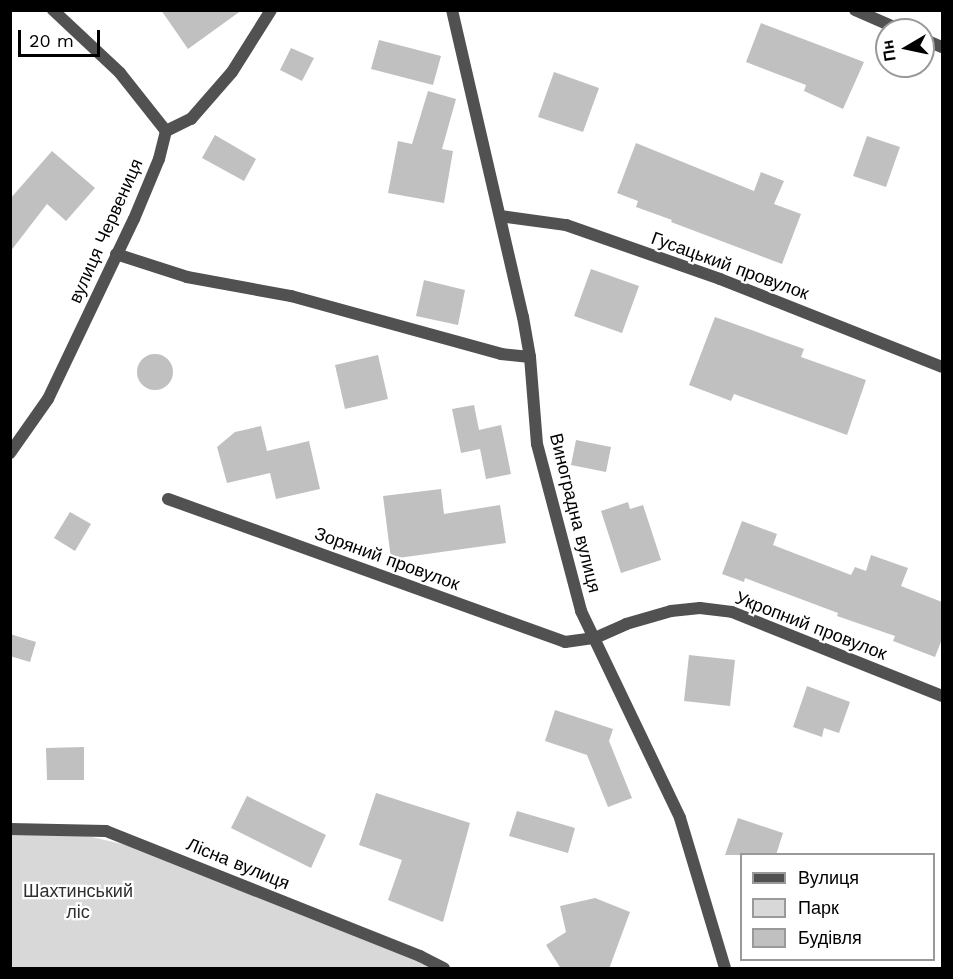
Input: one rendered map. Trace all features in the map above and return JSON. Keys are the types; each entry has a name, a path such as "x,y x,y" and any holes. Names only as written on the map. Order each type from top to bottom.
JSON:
{"street":[{"path":"53,10 120,73 166,131 191,119 225,80 271,10"},
{"name":"Виноградна вулиця","path":"452,10 530,357 537,444 581,611 680,818 725,969"},
{"path":"855,10 875,19"},
{"name":"вулиця Червениця","path":"10,453 48,399 159,159 166,131"},
{"name":"Гусацький провулок","path":"500,216 566,225 720,279 942,367"},
{"path":"116,254 187,277 291,296 501,354 530,357"},
{"name":"Зоряний провулок","path":"168,500 565,642 595,638"},
{"name":"Укропний провулок","path":"595,638 626,624 671,611 700,608 732,612 942,696"},
{"name":"Лісна вулиця","path":"10,828 106,831 420,956 444,969"}],"green space":[{"name":"Шахтинський ліс","path":"49,827 195,861 448,968 11,968 11,829"}],"building":[{"path":"161,10 242,10 188,49"},
{"path":"761,23 864,62 843,109 804,91 806,85 746,62"},
{"path":"379,40 441,56 433,85 371,69"},
{"path":"291,48 314,58 302,81 280,70"},
{"path":"554,72 599,88 583,132 538,117"},
{"path":"428,91 456,99 442,149 453,151 444,203 388,193 398,141 412,144"},
{"path":"215,135 256,159 244,181 202,158"},
{"path":"867,136 900,147 886,187 853,176"},
{"path":"636,143 754,191 761,172 784,181 774,204 801,214 782,264 636,207 638,201 617,193"},
{"path":"52,151 95,188 66,221 47,204 10,252 10,199"},
{"path":"591,269 639,286 622,333 574,316"},
{"path":"424,280 465,290 458,325 416,316"},
{"path":"715,317 804,349 801,357 866,380 847,435 734,394 731,401 689,385"},
{"path":"155,354 168,359 173,372 168,385 155,390 142,385 137,372 142,359"},
{"path":"378,355 388,399 345,409 335,365"},
{"path":"474,405 479,430 501,425 511,474 486,479 480,449 461,453 452,409"},
{"path":"261,426 267,451 309,441 320,489 276,499 270,473 227,483 217,447 235,432"},
{"path":"576,440 611,447 606,472 571,465"},
{"path":"441,489 444,514 500,505 506,543 391,559 383,496"},
{"path":"628,502 630,509 643,505 661,560 621,573 601,511"},
{"path":"70,512 91,524 75,551 54,538"},
{"path":"742,521 777,534 773,545 851,575 855,567 866,571 871,555 908,568 901,586 942,602 942,639 935,657 893,641 895,636 837,616 838,613 745,578 744,582 722,574"},
{"path":"10,634 36,642 30,662 10,656"},
{"path":"689,655 735,660 730,706 684,701"},
{"path":"807,686 850,702 839,733 824,728 822,737 793,727"},
{"path":"555,710 613,729 609,741 632,798 608,807 587,755 545,741"},
{"path":"84,747 84,780 47,780 46,748"},
{"path":"376,793 470,823 443,922 388,900 402,860 359,845"},
{"path":"247,796 326,835 311,868 231,828"},
{"path":"517,811 575,828 568,853 509,836"},
{"path":"738,818 783,833 777,853 725,855"},
{"path":"595,898 630,912 609,969 561,969 546,945 566,932 560,906"}]}
